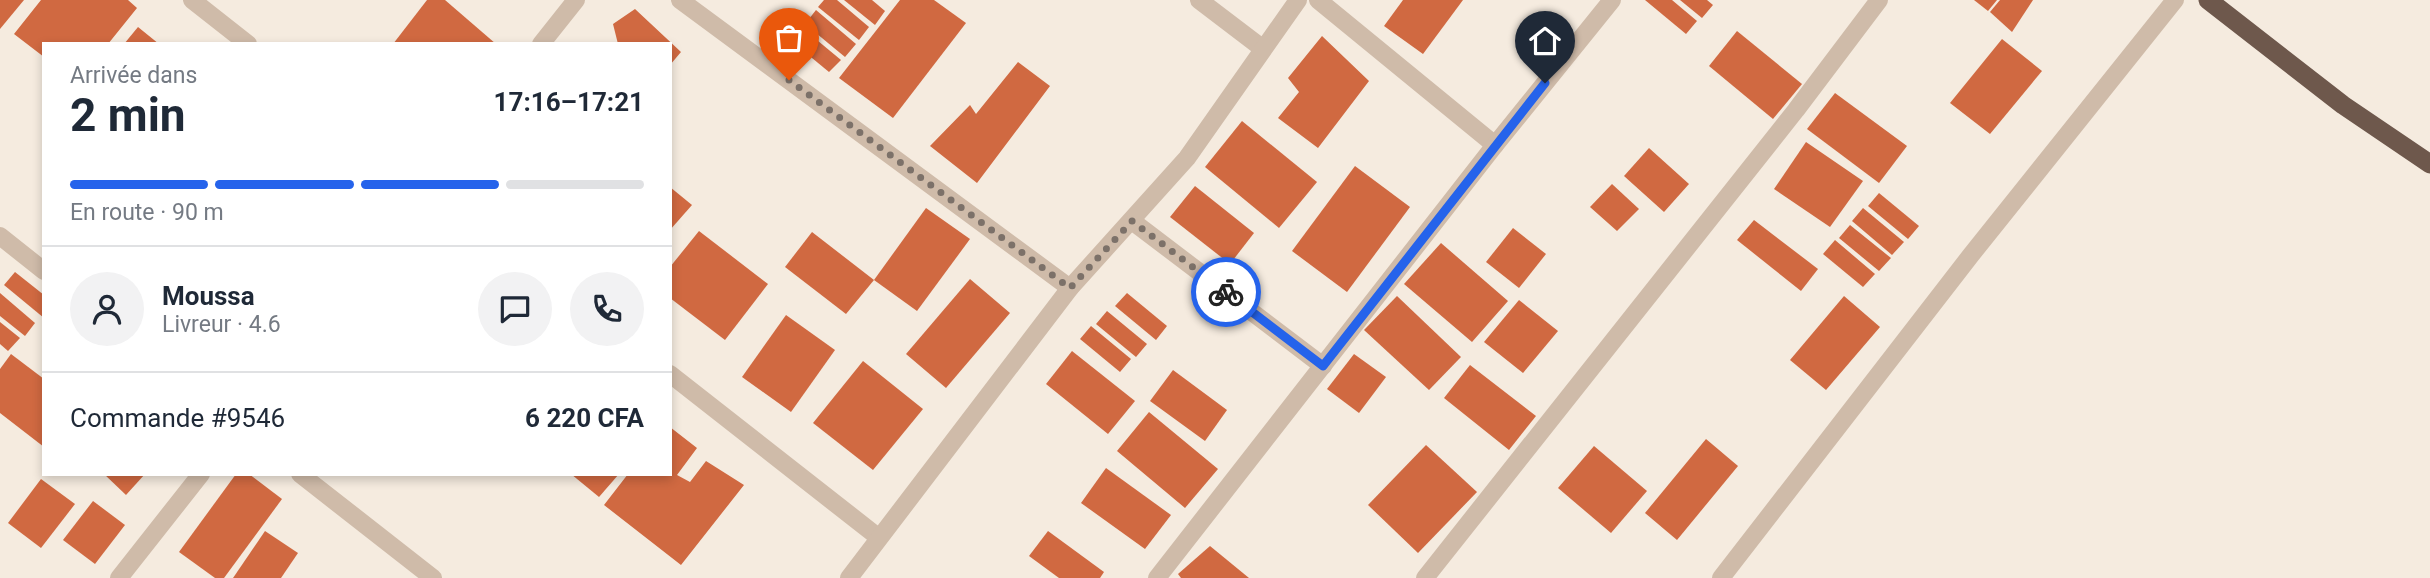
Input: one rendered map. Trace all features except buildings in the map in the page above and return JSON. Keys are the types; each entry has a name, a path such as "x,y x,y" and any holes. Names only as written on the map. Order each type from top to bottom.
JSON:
{"highway":[{"path":"2208,0 2343,105 2430,164"}],"street":[{"path":"192,0 245,42"},
{"path":"543,42 576,0"},
{"path":"680,0 1070,288"},
{"path":"1199,0 1262,48"},
{"path":"849,578 1070,288 1187,158 1298,0"},
{"path":"1318,0 1495,145"},
{"path":"1157,578 1495,145 1612,0"},
{"path":"1425,578 1796,110 1879,0"},
{"path":"1721,578 1971,255 2175,0"},
{"path":"1132,221 1323,366"},
{"path":"0,236 42,269"},
{"path":"672,376 878,537"},
{"path":"119,578 199,476"},
{"path":"303,476 433,578"}],"way so far":[{"path":"789,80 1070,288 1132,221 1226,292"}],"route":[{"path":"1226,292 1323,366 1545,83"}]}
